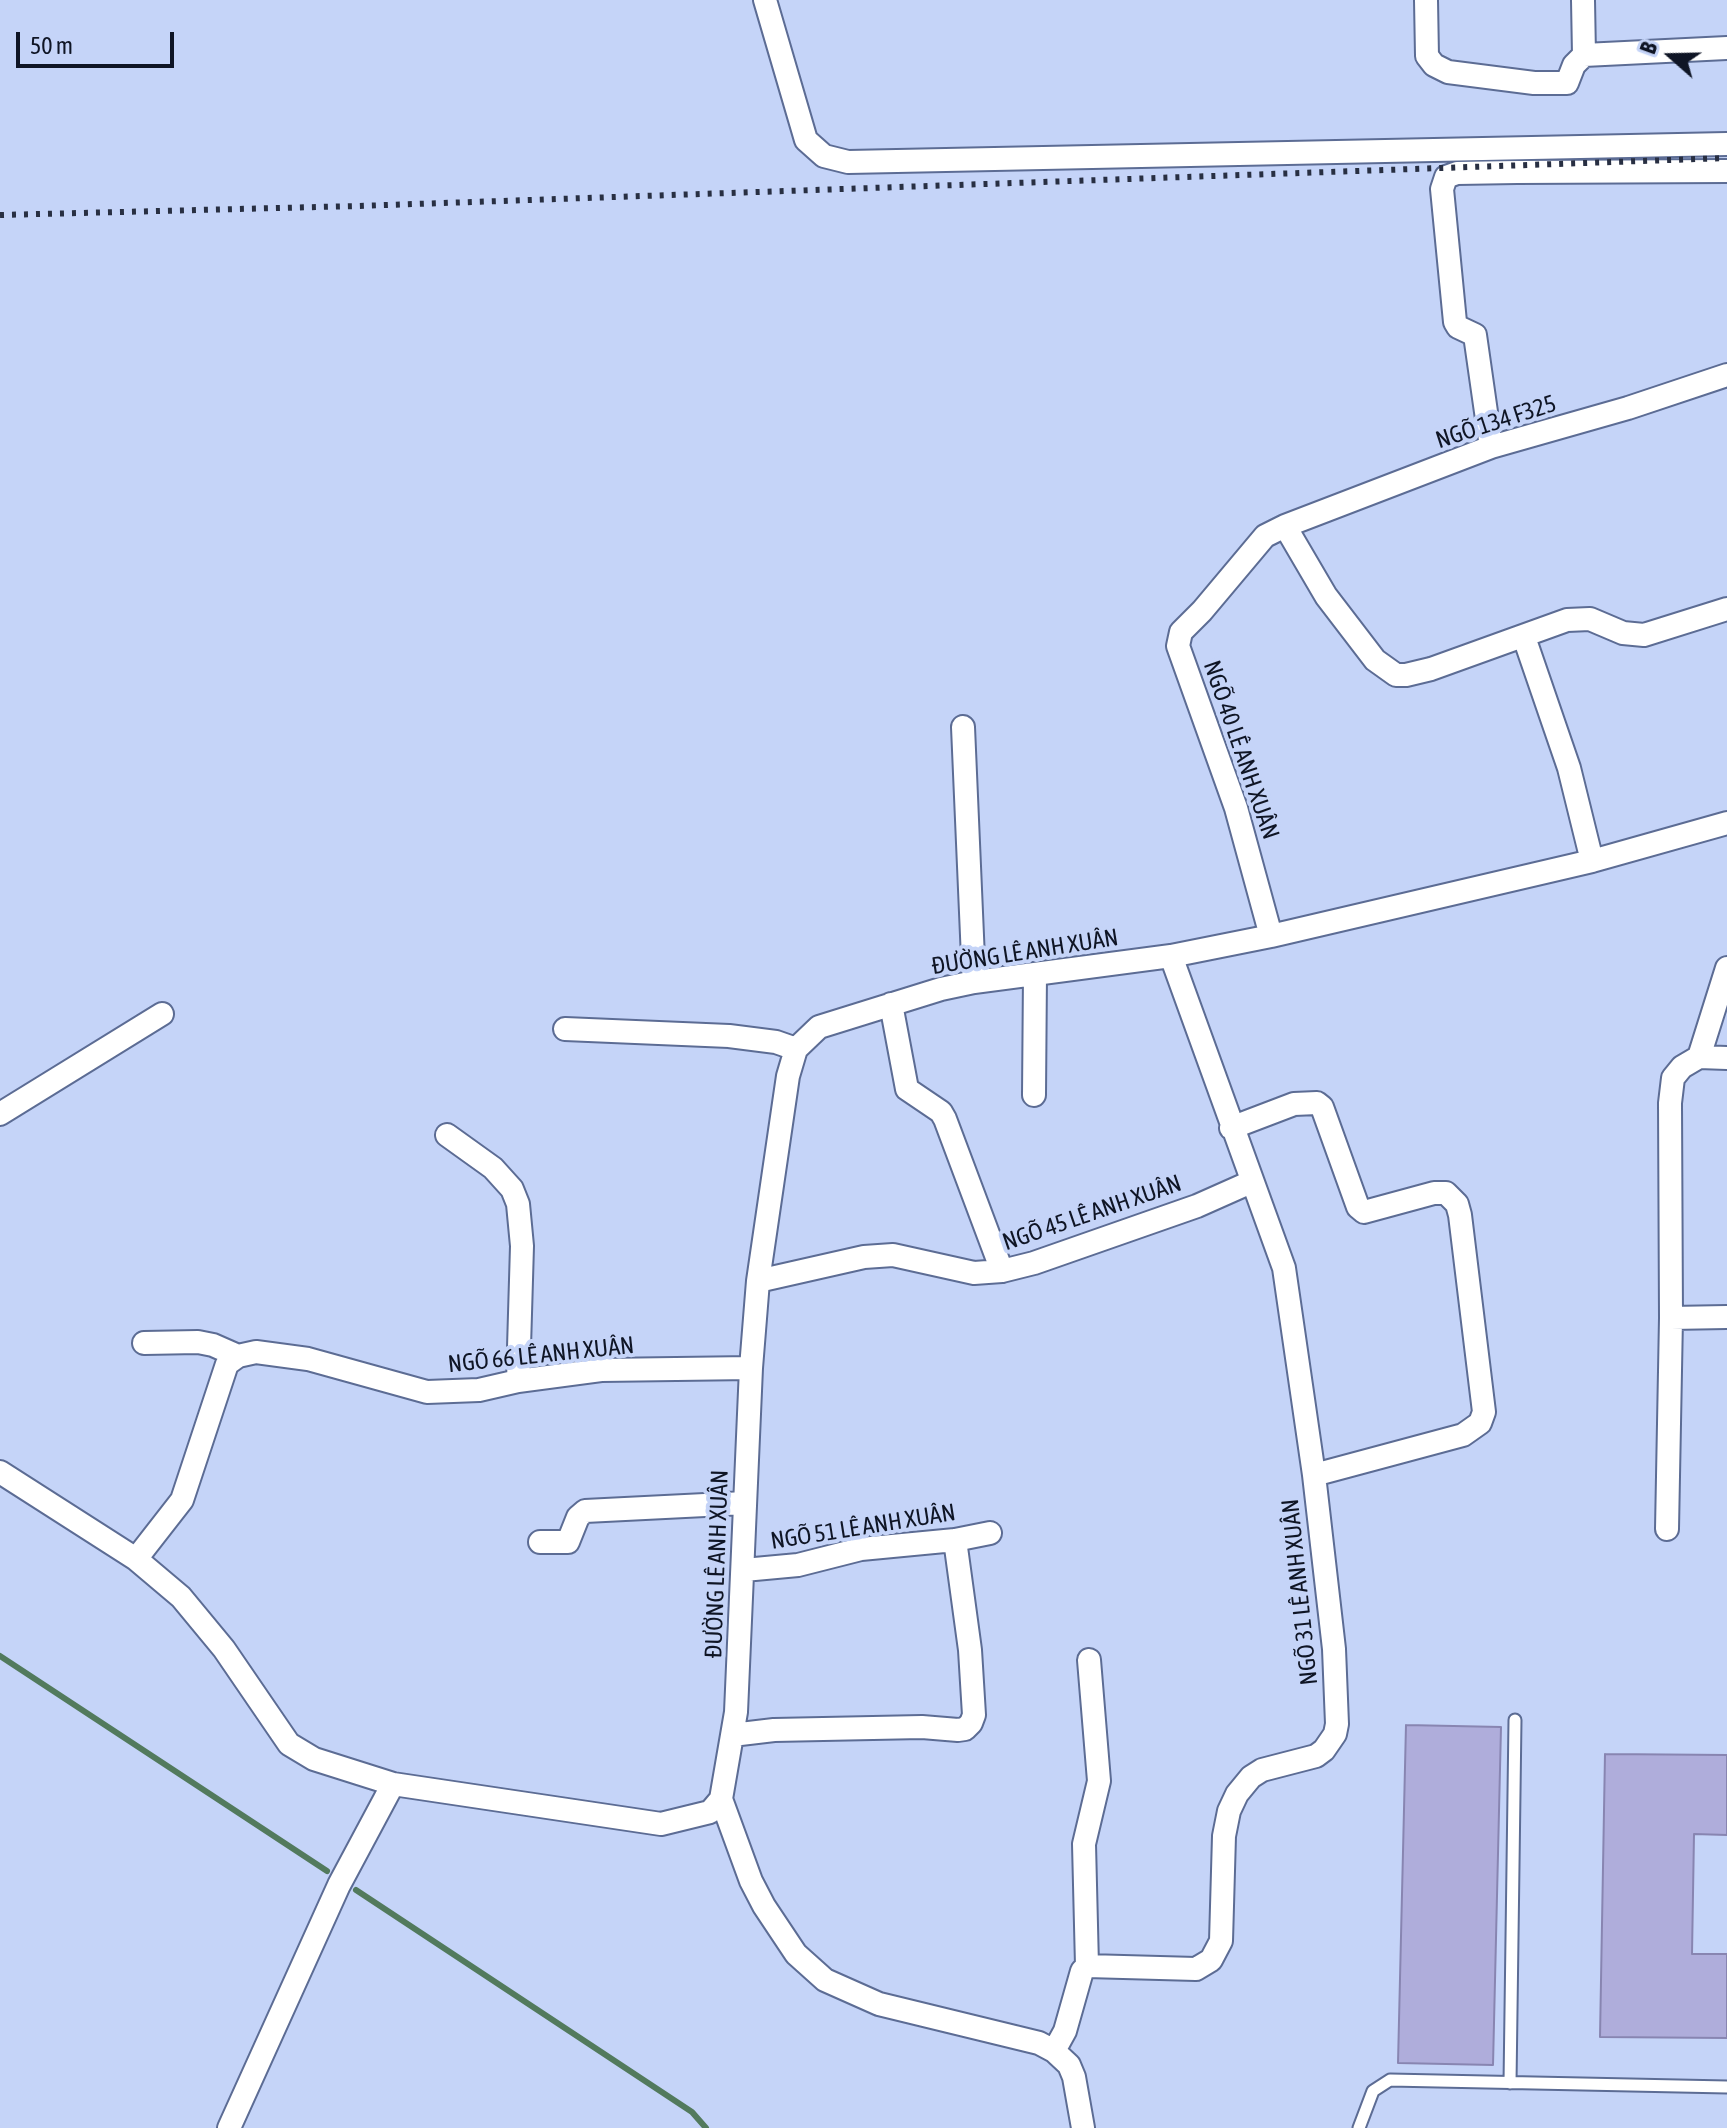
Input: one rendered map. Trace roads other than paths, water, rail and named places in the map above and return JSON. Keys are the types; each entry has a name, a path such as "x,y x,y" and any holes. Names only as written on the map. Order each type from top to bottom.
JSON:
{"street":[{"path":"765,0 806,140 824,156 848,162 1727,144"},
{"path":"1426,0 1427,56 1434,65 1448,72 1534,83 1567,83 1574,65 1584,55 1727,48"},
{"path":"1583,0 1584,55"},
{"path":"1491,447 1475,335 1458,327 1455,322 1442,189 1446,177 1457,173 1727,171"},
{"name":"NGÕ 134 F325","path":"1285,526 1491,447 1628,408 1727,375"},
{"path":"1285,526 1326,596 1375,660 1386,670 1406,675 1567,620 1590,619 1623,633 1644,635 1727,609"},
{"name":"NGÕ 40 LÊ ANH XUÂN","path":"1271,936 1236,808 1178,646 1181,632 1265,536 1285,526"},
{"path":"1524,637 1569,768 1592,861"},
{"path":"963,727 974,982"},
{"name":"ĐƯỜNG LÊ ANH XUÂN","path":"721,1799 736,1712 751,1368 758,1281 788,1076 796,1049 819,1027 974,982 1171,956 1271,936 1592,861 1727,823"},
{"name":"NGÕ 31 LÊ ANH XUÂN","path":"1087,1966 1196,1969 1211,1960 1221,1941 1224,1836 1229,1811 1237,1794 1251,1777 1262,1770 1316,1756 1335,1734 1337,1724 1334,1649 1314,1475 1284,1268 1171,956"},
{"path":"1699,1057 1727,968"},
{"path":"1034,1095 1035,974"},
{"path":"891,1004 907,1089 941,1112 945,1119 1002,1271"},
{"path":"0,1114 162,1014"},
{"path":"565,1029 729,1036 776,1042 796,1049"},
{"path":"1667,1529 1671,1318 1670,1103 1673,1078 1682,1067 1699,1057 1727,1058"},
{"path":"1231,1128 1294,1104 1317,1103 1322,1107 1358,1207 1364,1212 1434,1193 1446,1193 1457,1204 1460,1215 1484,1412 1480,1423 1463,1435 1314,1475"},
{"path":"447,1135 493,1168 512,1189 518,1204 522,1246 518,1381"},
{"name":"NGÕ 45 LÊ ANH XUÂN","path":"758,1281 864,1257 893,1255 974,1273 1002,1271 1034,1263 1197,1206 1251,1182"},
{"path":"1671,1318 1727,1317"},
{"path":"144,1343 198,1342 238,1356"},
{"name":"NGÕ 66 LÊ ANH XUÂN","path":"238,1356 256,1352 308,1359 427,1392 479,1390 518,1381 601,1370 751,1368"},
{"path":"136,1559 182,1500 227,1364 238,1356"},
{"path":"0,1472 136,1559 181,1597 224,1649 289,1744 314,1759 393,1784 661,1824 710,1812 721,1799 764,1906 796,1954 825,1980 879,2004 1039,2043 1054,2051 1069,2065 1074,2077 1083,2128"},
{"path":"540,1542 568,1542 578,1517 585,1511 745,1503"},
{"name":"NGÕ 51 LÊ ANH XUÂN","path":"744,1570 798,1565 861,1549 955,1540 990,1533"},
{"path":"732,1735 774,1730 922,1727 958,1730 971,1723 974,1715 970,1650 955,1540"},
{"path":"1054,2051 1065,2031 1082,1971 1087,1966 1084,1844 1099,1781 1089,1660"},
{"path":"229,2128 339,1885 393,1784"}],"lane":[{"path":"1510,2083 1515,1720"},
{"path":"1359,2128 1373,2091 1390,2080 1727,2087"}],"waterway":[{"path":"0,1656 327,1871"},
{"path":"356,1890 692,2112 706,2128"}],"railway":[{"path":"0,215 358,206 1727,158"}]}
